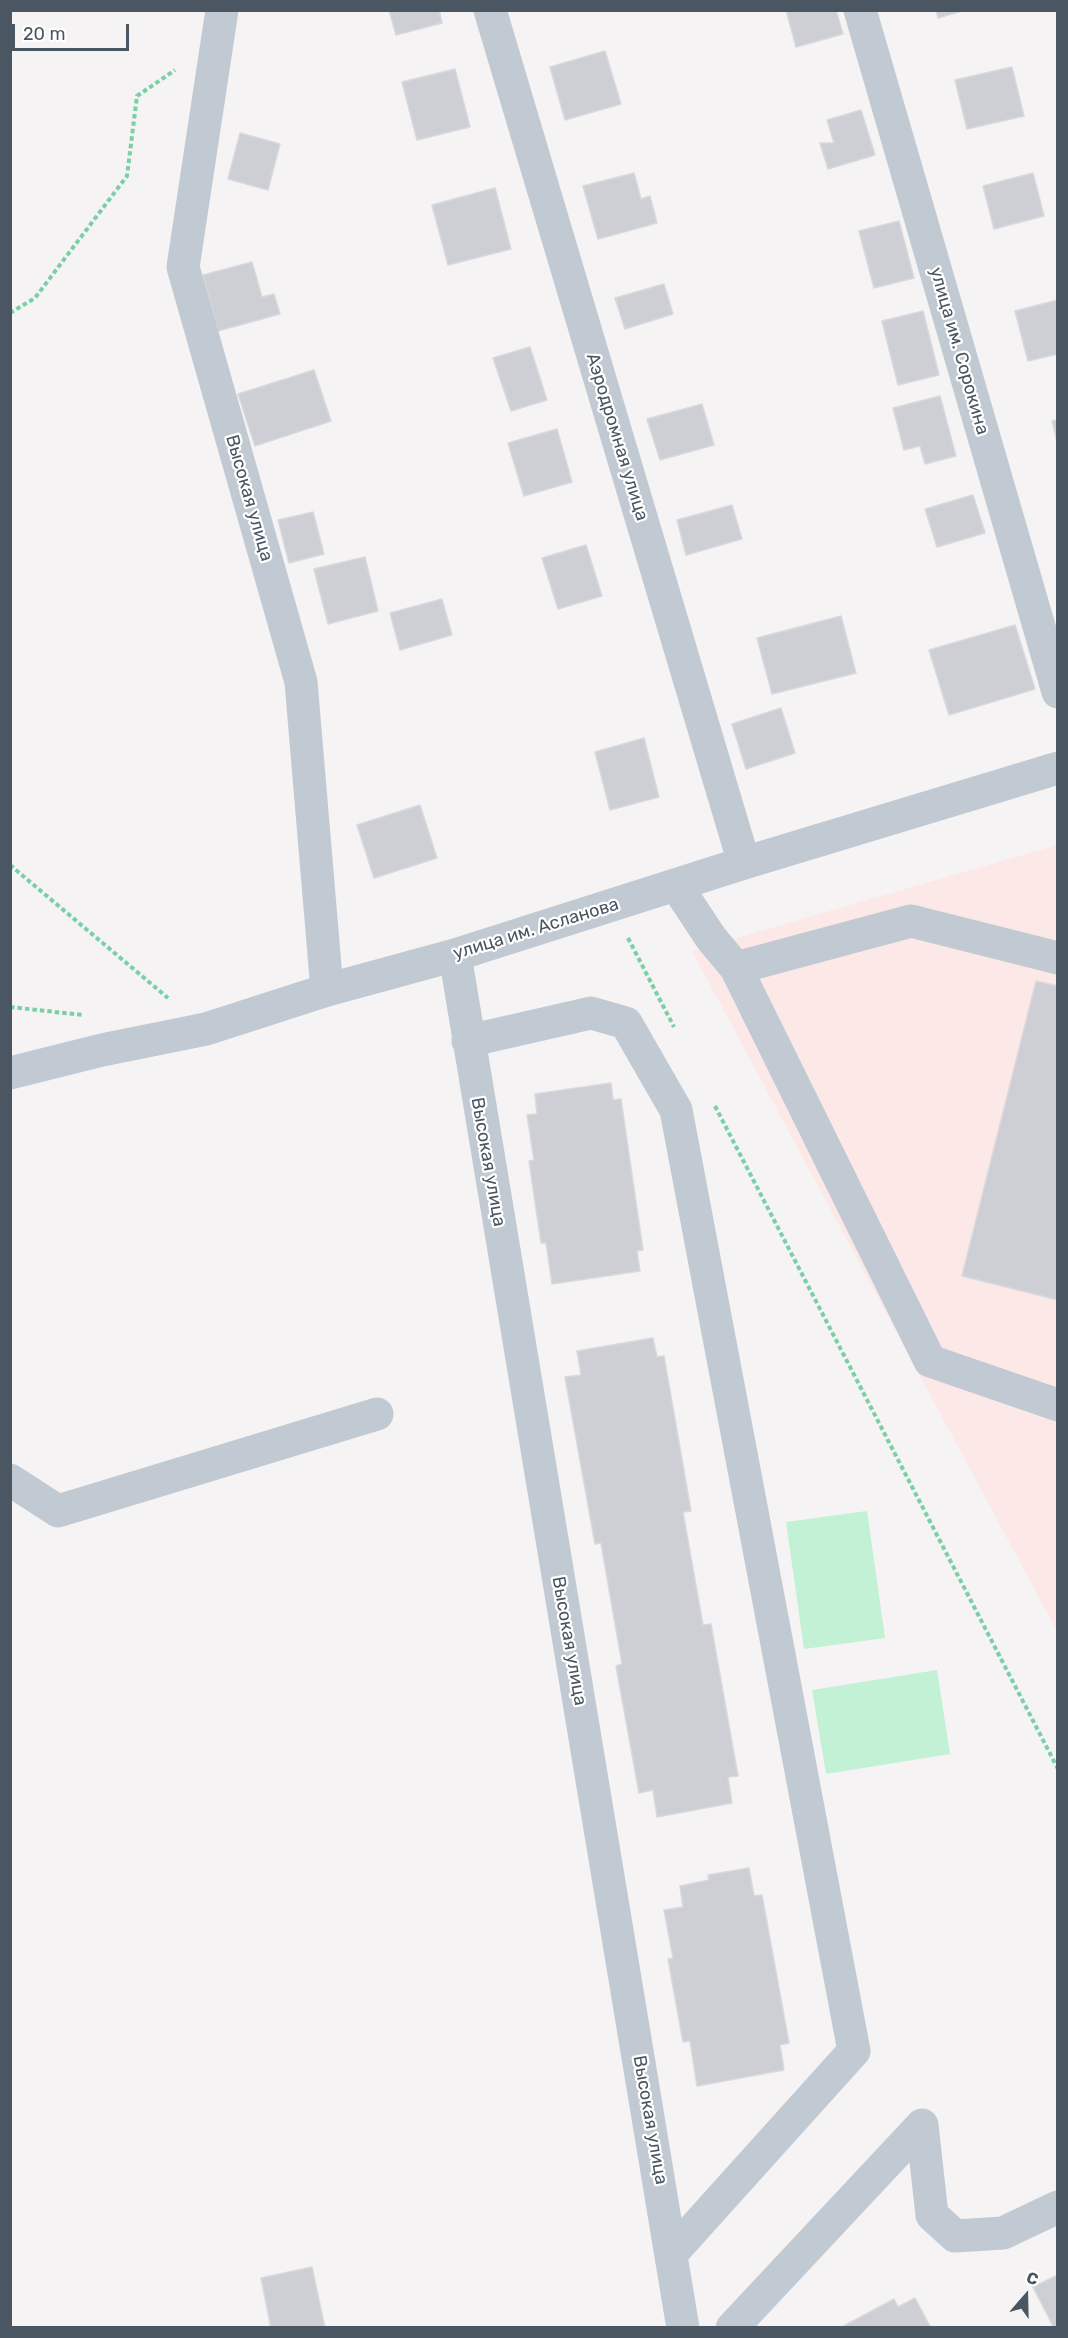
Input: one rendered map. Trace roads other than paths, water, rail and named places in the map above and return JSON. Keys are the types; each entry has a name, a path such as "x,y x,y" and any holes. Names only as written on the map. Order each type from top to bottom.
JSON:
{"street":[{"name":"Аэродромная улица","path":"490,10 744,863"},
{"name":"улица им. Сорокина","path":"860,10 1058,692"},
{"name":"Высокая улица","path":"219,26 183,267 301,682 327,990"},
{"name":"улица им. Асланова","path":"10,1073 102,1050 206,1029 327,990 455,955 744,863 1058,768"},
{"path":"676,885 711,938 736,968 930,1361 1058,1405"},
{"path":"736,968 911,921 1058,958"},
{"name":"Высокая улица","path":"455,955 683,2328"},
{"path":"468,1041 591,1013 626,1023 676,1110 854,2051 672,2253"},
{"path":"10,1480 58,1511 378,1414"},
{"path":"732,2328 922,2125 932,2215 955,2236 1003,2233 1058,2207"}]}
